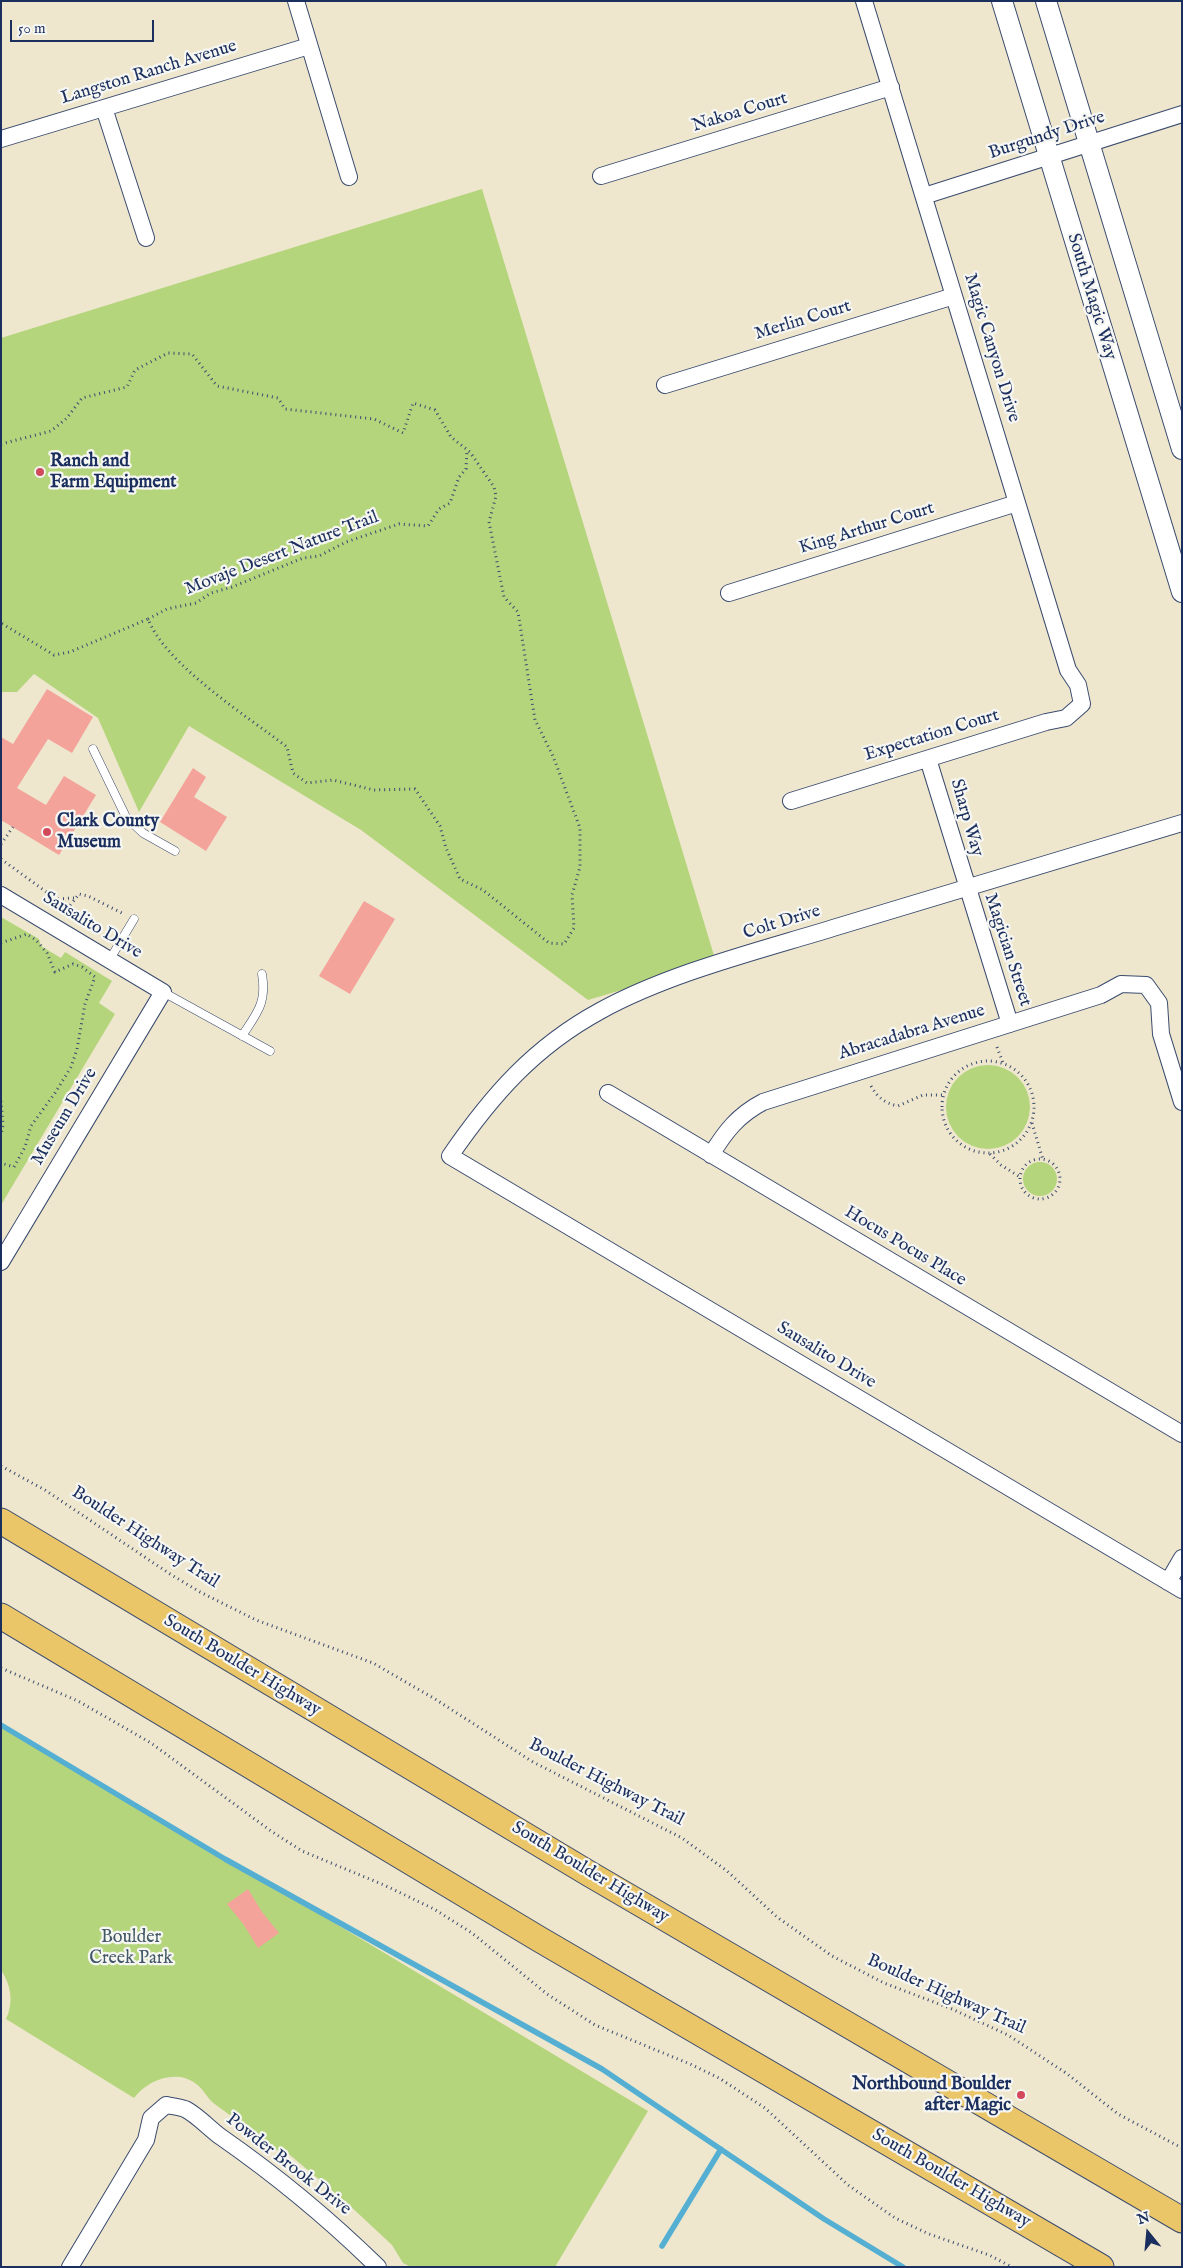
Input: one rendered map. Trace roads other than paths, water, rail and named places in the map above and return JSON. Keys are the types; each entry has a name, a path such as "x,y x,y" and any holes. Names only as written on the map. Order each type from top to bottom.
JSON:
{"main road":[{"name":"South Boulder Highway","path":"1,1521 588,1873 1182,2220"},
{"name":"South Boulder Highway","path":"1,1616 531,1934 1101,2267"}],"street":[{"path":"296,1 349,178"},
{"name":"Magic Canyon Drive","path":"864,1 1068,670 1078,685 1082,704"},
{"name":"South Magic Way","path":"1002,1 1182,592"},
{"path":"1046,1 1182,449"},
{"name":"Langston Ranch Avenue","path":"1,139 309,46"},
{"name":"Nakoa Court","path":"601,176 891,87"},
{"path":"104,108 146,238"},
{"name":"Burgundy Drive","path":"924,196 1182,114"},
{"name":"Merlin Court","path":"665,386 954,296"},
{"name":"King Arthur Court","path":"729,593 1017,503"},
{"name":"Expectation Court","path":"791,801 1046,722 1066,718 1082,704"},
{"name":"Sharp Way","path":"928,759 966,888"},
{"name":"Colt Drive","path":"450,1156 474,1121 504,1084 533,1056 598,1012 629,996 742,956 1182,823"},
{"name":"Magician Street","path":"966,888 1010,1024"},
{"name":"Sausalito Drive","path":"1,895 163,992"},
{"name":"Abracadabra Avenue","path":"710,1155 737,1118 763,1102 802,1088 1101,996 1121,984 1146,985 1158,1002 1161,1034 1182,1102"},
{"name":"Museum Drive","path":"1,1262 163,992"},
{"name":"Hocus Pocus Place","path":"608,1093 1182,1434"},
{"name":"Sausalito Drive","path":"450,1156 1175,1586"},
{"path":"1175,1586 1182,1558"},
{"name":"Powder Brook Drive","path":"70,2267 146,2140 151,2118 166,2105 186,2110 206,2127 256,2161 305,2200 378,2267"}],"lane":[{"path":"93,749 126,817 133,826 175,851"},
{"path":"110,959 134,919"},
{"path":"242,1036 260,1005 265,991 262,974"},
{"path":"163,992 270,1051"}],"waterway":[{"path":"1,1725 225,1859 602,2069 824,2219 903,2267"},
{"path":"662,2246 721,2149"}],"place":[{"name":"Ranch and Farm Equipment","path":"40,472"},
{"name":"Clark County Museum","path":"47,832"},
{"name":"Northbound Boulder after Magic","path":"1021,2095"}],"park label":[{"name":"Boulder Creek Park","path":"131,1948"}]}
